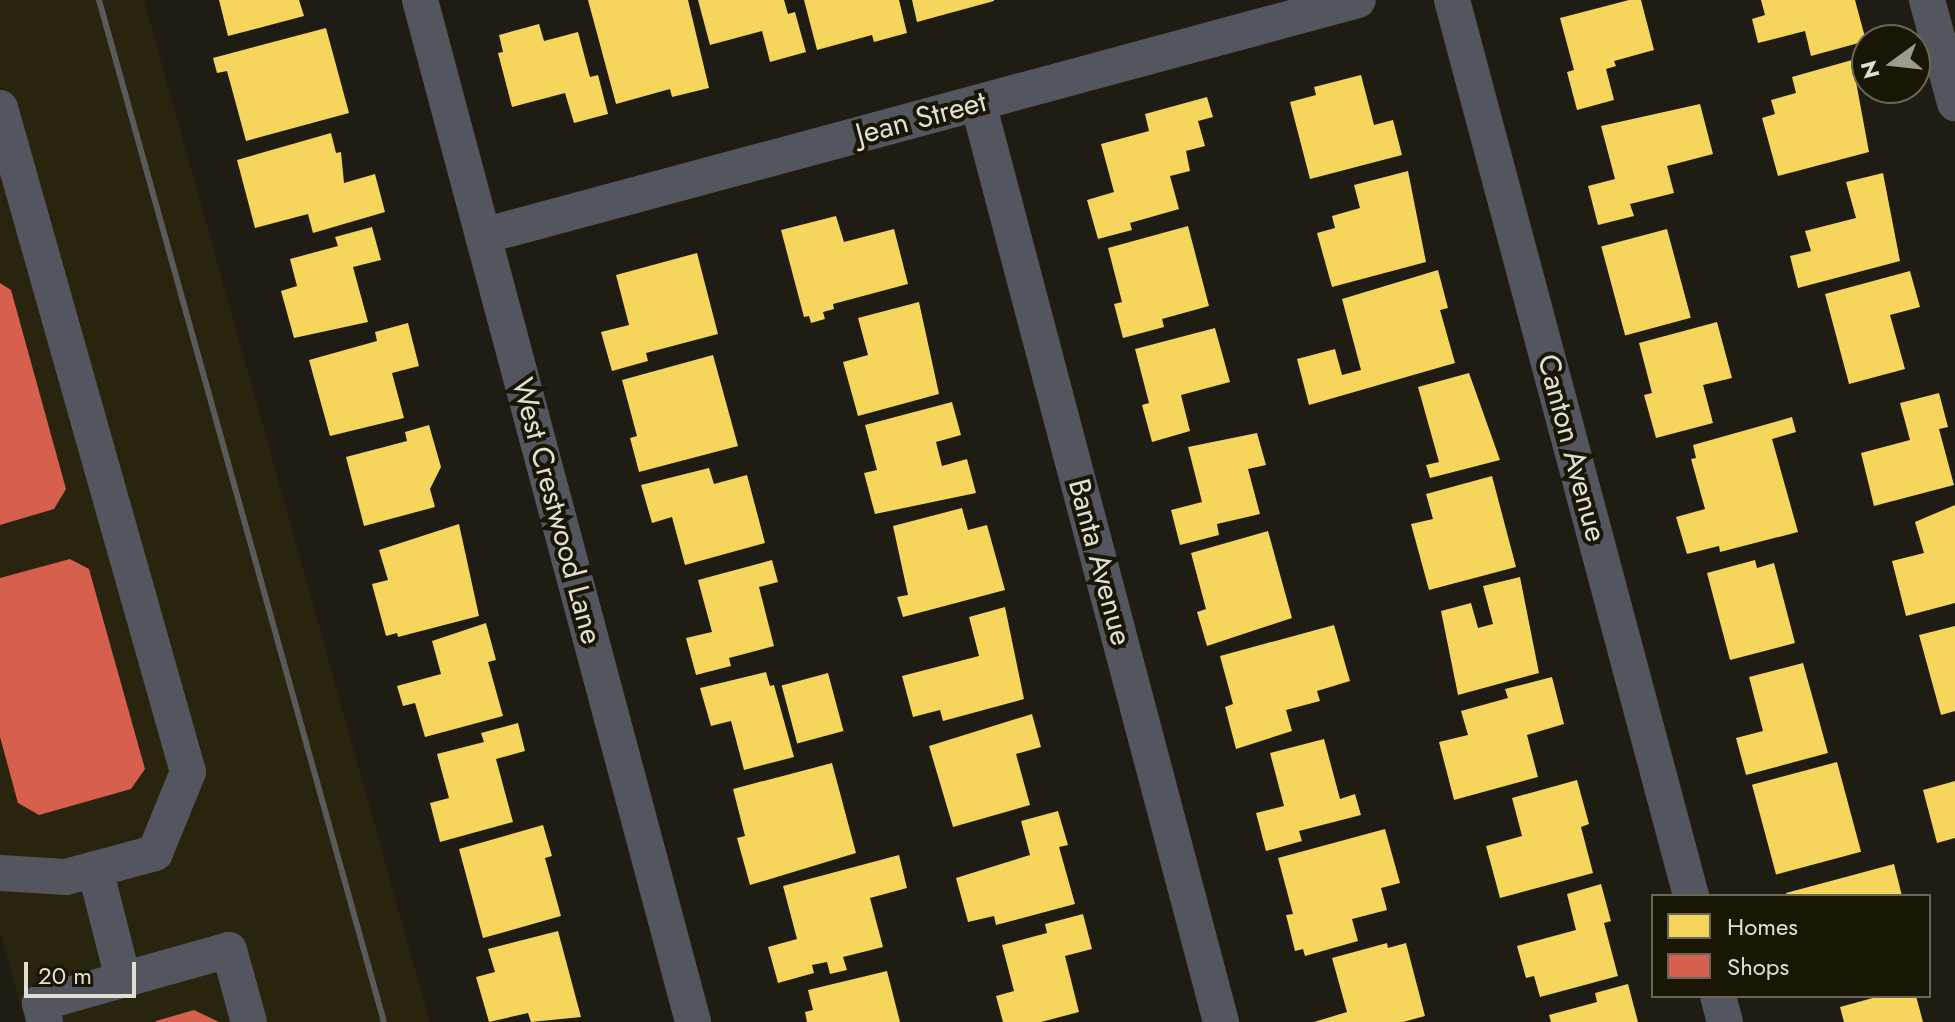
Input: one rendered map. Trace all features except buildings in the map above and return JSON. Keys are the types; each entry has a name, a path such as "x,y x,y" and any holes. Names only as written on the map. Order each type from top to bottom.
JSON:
{"street":[{"name":"West Crestwood Lane","path":"420,0 693,1022"},
{"name":"Jean Street","path":"483,236 1358,0"},
{"name":"Canton Avenue","path":"1452,0 1690,894"},
{"path":"1927,0 1955,103"},
{"name":"Banta Avenue","path":"978,103 1221,1022"},
{"path":"0,108 188,772 155,853 66,877 0,873"},
{"path":"95,869 123,979"},
{"path":"45,1022 40,1003 229,950 249,1022"},
{"path":"1719,998 1725,1022"}],"shaded area":[{"path":"0,0 144,0 430,1022 25,1022 0,932"}],"railway":[{"path":"99,0 384,1022"}]}
